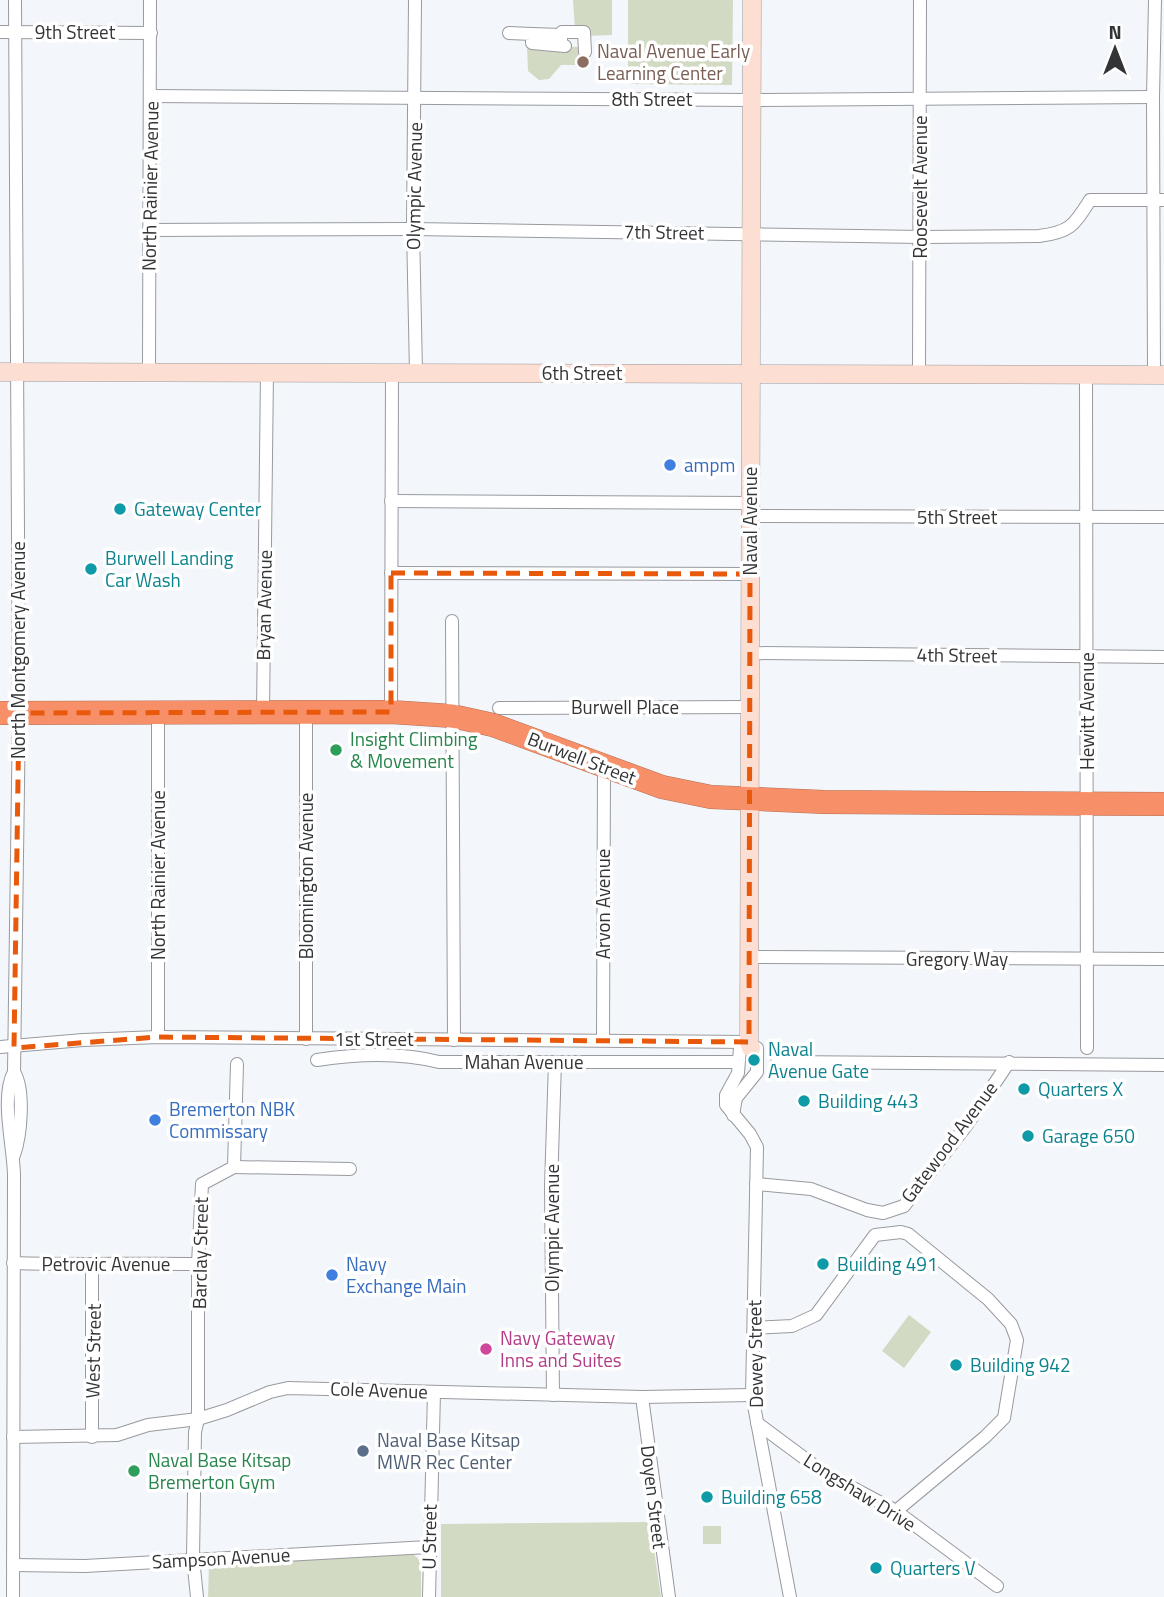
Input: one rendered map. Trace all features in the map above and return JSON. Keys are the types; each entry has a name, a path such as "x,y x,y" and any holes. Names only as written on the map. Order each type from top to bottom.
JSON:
{"highway":[{"name":"Burwell Street","path":"9,713 391,712 452,716 509,730 604,768 677,791 711,797 750,800 1164,804"}],"main road":[{"name":"Naval Avenue","path":"746,1050 750,800 752,0"},
{"name":"6th Street","path":"8,372 1159,375"}],"street":[{"name":"North Montgomery Avenue","path":"13,1597 14,1155 9,1142 8,1125 9,1080 14,1072 14,1048 8,372 15,0"},
{"name":"North Rainier Avenue","path":"149,372 150,0"},
{"name":"Olympic Avenue","path":"415,0 413,229 416,372"},
{"name":"Roosevelt Avenue","path":"919,374 920,0"},
{"path":"1156,0 1160,32 1153,97 1159,200 1159,375"},
{"name":"9th Street","path":"0,32 151,33"},
{"path":"509,33 532,34 563,42 562,32 584,33 585,52"},
{"name":"8th Street","path":"150,96 752,100 1153,97"},
{"name":"7th Street","path":"149,230 413,229 921,237 1055,234 1075,224 1090,200 1159,200"},
{"name":"Bryan Avenue","path":"263,713 267,372"},
{"path":"391,712 392,372"},
{"name":"Hewitt Avenue","path":"1086,375 1087,1048"},
{"name":"5th Street","path":"391,501 1164,517"},
{"path":"391,573 750,574"},
{"path":"452,621 454,1040"},
{"name":"4th Street","path":"750,653 1164,657"},
{"name":"Burwell Place","path":"499,708 750,707"},
{"name":"North Rainier Avenue","path":"158,713 158,1037"},
{"name":"Bloomington Avenue","path":"306,713 306,1039"},
{"name":"Arvon Avenue","path":"603,1040 604,768"},
{"name":"Gregory Way","path":"749,957 1164,959"},
{"name":"1st Street","path":"0,1047 158,1037 603,1040 746,1050"},
{"path":"733,1115 726,1105 726,1095 731,1085 737,1083 750,1069 746,1050"},
{"path":"733,1115 736,1098 757,1072 746,1050"},
{"name":"Mahan Avenue","path":"317,1060 341,1056 415,1056 439,1062 555,1062 746,1050"},
{"name":"Olympic Avenue","path":"553,1395 551,1180 555,1062"},
{"path":"777,1062 1164,1065"},
{"name":"Gatewood Avenue","path":"756,1184 811,1189 867,1210 883,1213 904,1206 966,1126 1009,1062"},
{"path":"237,1064 234,1167 350,1170"},
{"name":"Dewey Street","path":"733,1115 750,1134 757,1147 752,1395 790,1597"},
{"name":"Barclay Street","path":"197,1597 193,1558 202,1184 234,1167"},
{"path":"754,1328 792,1326 816,1315 875,1235 901,1232 908,1234 988,1299 1011,1324 1017,1340 1004,1418 896,1511"},
{"name":"Petrovic Avenue","path":"13,1263 198,1264"},
{"name":"West Street","path":"92,1265 92,1437"},
{"name":"Cole Avenue","path":"13,1437 117,1435 148,1425 198,1419 288,1388 642,1397 752,1395"},
{"name":"U Street","path":"429,1597 428,1547 434,1392"},
{"name":"Doyen Street","path":"642,1397 668,1597"},
{"name":"Longshaw Drive","path":"757,1423 823,1472 896,1511 997,1586"},
{"name":"Sampson Avenue","path":"13,1565 85,1566 428,1547"}],"highlighted area":[{"path":"391,573 750,574 749,1042 158,1037 14,1048 19,713 391,712"}],"green space":[{"path":"573,0 612,0 612,35 585,36 575,30"},
{"path":"628,0 733,0 732,85 632,84 628,80"},
{"path":"527,45 579,47 577,65 561,65 549,79 539,80 528,71"},
{"path":"909,1315 931,1332 904,1368 882,1351"},
{"path":"650,1522 661,1597 441,1597 441,1524"},
{"path":"703,1526 721,1526 721,1544 703,1544"},
{"path":"401,1553 413,1555 421,1564 421,1597 208,1597 209,1566"}],"place":[{"name":"Naval Avenue Early Learning Center","path":"583,62"},
{"name":"ampm","path":"670,465"},
{"name":"Gateway Center","path":"120,509"},
{"name":"Burwell Landing Car Wash","path":"91,569"},
{"name":"Insight Climbing & Movement","path":"336,750"},
{"name":"Naval Avenue Gate","path":"754,1060"},
{"name":"Quarters X","path":"1024,1089"},
{"name":"Building 443","path":"804,1101"},
{"name":"Bremerton NBK Commissary","path":"155,1120"},
{"name":"Garage 650","path":"1028,1136"},
{"name":"Building 491","path":"823,1264"},
{"name":"Navy Exchange Main","path":"332,1275"},
{"name":"Navy Gateway Inns and Suites","path":"486,1349"},
{"name":"Building 942","path":"956,1365"},
{"name":"Naval Base Kitsap MWR Rec Center","path":"363,1451"},
{"name":"Naval Base Kitsap Bremerton Gym","path":"134,1471"},
{"name":"Building 658","path":"707,1497"},
{"name":"Quarters V","path":"876,1568"}]}
